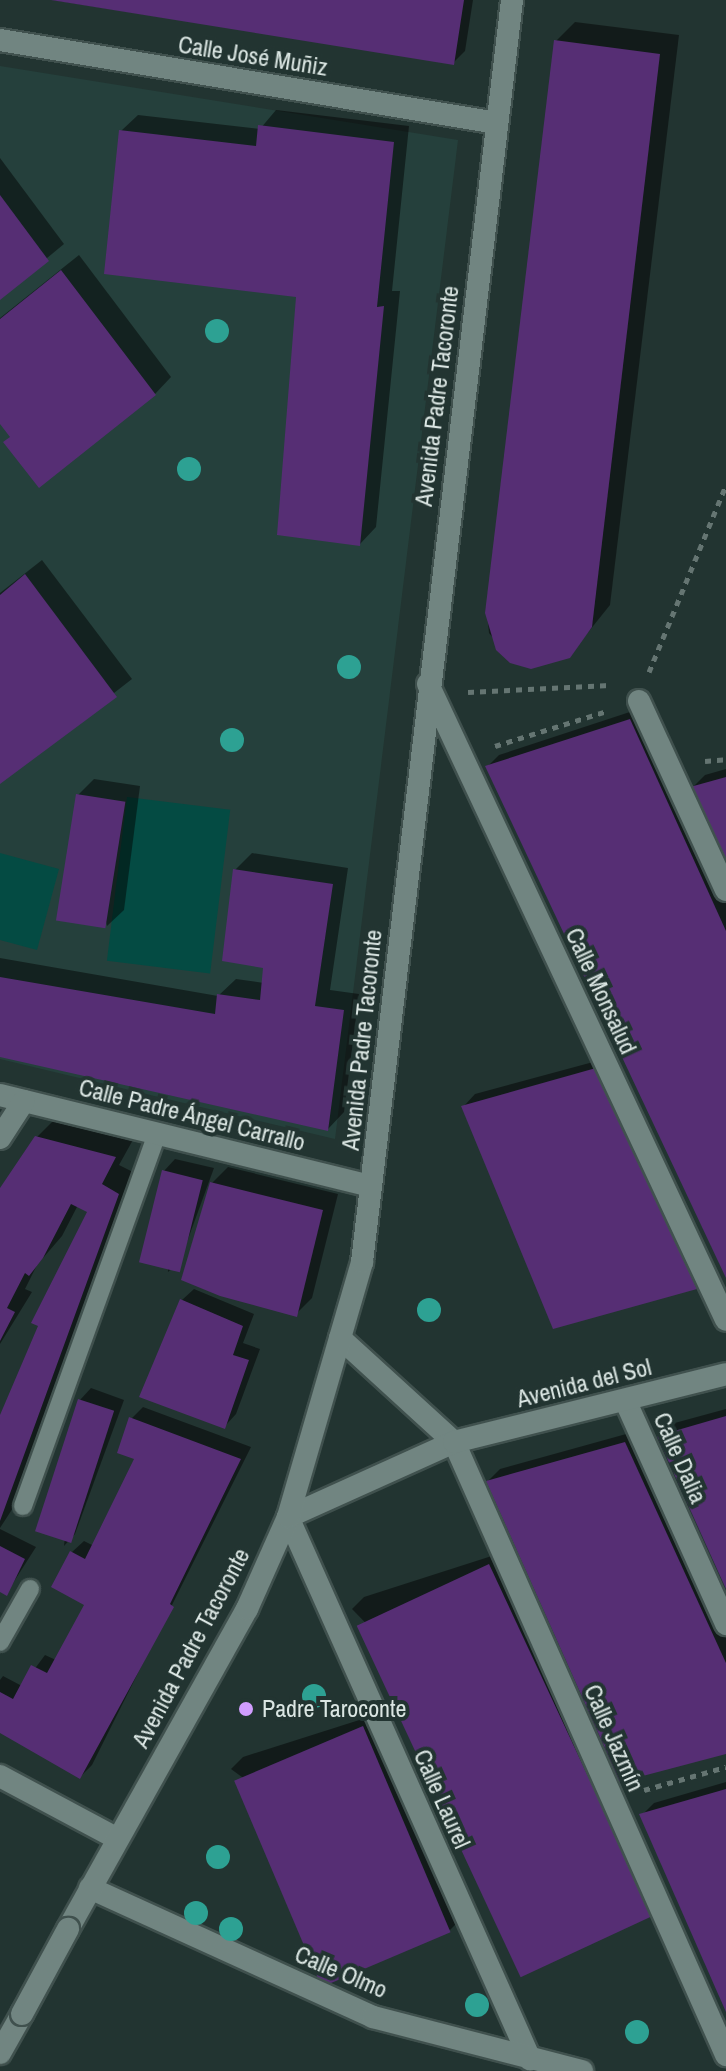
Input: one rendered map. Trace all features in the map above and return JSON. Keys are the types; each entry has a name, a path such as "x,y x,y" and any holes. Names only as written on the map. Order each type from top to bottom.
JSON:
{"street":[{"name":"Avenida Padre Tacoronte","path":"0,2053 116,1838 247,1609 288,1517 362,1262 428,684 512,0"},
{"name":"Calle José Muñiz","path":"0,40 497,123"},
{"name":"Calle Monsalud","path":"428,684 726,1320"},
{"path":"642,691 726,890"},
{"name":"Calle Padre Ángel Carrallo","path":"0,1095 371,1186"},
{"path":"0,1138 24,1101"},
{"path":"340,1338 454,1442"},
{"name":"Avenida del Sol","path":"288,1517 454,1442 726,1374"},
{"name":"Calle Dalia","path":"625,1400 726,1624"},
{"name":"Calle Jazmín","path":"454,1442 726,2055"},
{"name":"Calle Laurel","path":"288,1517 530,2059"},
{"path":"0,1776 116,1838"},
{"name":"Calle Olmo","path":"90,1888 373,2017 582,2071"},
{"name":"Avenida Padre Tacoronte","path":"0,2039 22,2014"}],"lane":[{"path":"23,1506 157,1134"},
{"path":"0,1642 30,1589"}],"path":[{"path":"462,756 642,691 726,485"},
{"path":"428,684 485,695 615,684"},
{"path":"696,753 707,763 726,759"},
{"path":"612,1799 726,1767"}],"shaded area":[{"path":"0,66 458,140 335,1139 0,1059"}],"green space":[{"path":"127,797 230,810 210,973 107,961"},
{"path":"0,853 59,869 37,950 0,940"}],"building":[{"path":"51,0 464,0 454,65"},
{"path":"554,40 660,54 592,627 570,658 531,669 510,663 496,650 485,613"},
{"path":"258,125 394,142 377,307 384,306 360,546 277,535 296,297 104,274 119,130 256,146"},
{"path":"0,195 49,261 0,300"},
{"path":"61,270 156,395 39,488 3,442 10,437 0,424 0,319"},
{"path":"25,574 117,697 0,784 0,595"},
{"path":"630,719 726,931 726,1278 485,766"},
{"path":"726,777 726,864 690,787"},
{"path":"76,794 125,802 105,928 56,920"},
{"path":"233,869 333,884 315,1006 344,1010 328,1131 0,1057 0,977 215,1014 217,994 260,1000 263,968 222,961"},
{"path":"596,1068 697,1289 553,1329 461,1106"},
{"path":"35,1136 116,1157 102,1184 119,1194 0,1521 0,1415 38,1326 31,1323 87,1212 71,1204 43,1258 29,1276 25,1273 7,1308 15,1312 0,1341 0,1188"},
{"path":"162,1170 203,1180 180,1272 139,1262"},
{"path":"210,1182 323,1210 297,1317 220,1296 181,1280"},
{"path":"180,1299 243,1326 233,1355 249,1360 225,1429 139,1397"},
{"path":"78,1399 114,1411 71,1543 35,1531"},
{"path":"726,1416 726,1589 657,1436"},
{"path":"129,1417 241,1459 170,1604 174,1607 80,1779 0,1733 0,1692 13,1699 31,1665 47,1673 84,1605 51,1587 70,1551 85,1559 134,1459 117,1453"},
{"path":"625,1442 726,1663 726,1754 620,1782 486,1481"},
{"path":"0,1546 25,1559 7,1596 0,1592"},
{"path":"489,1564 653,1916 521,1977 357,1626"},
{"path":"363,1726 451,1932 322,1987 234,1781"},
{"path":"726,1789 726,2012 639,1814"}],"place":[{"name":"Padre Taroconte","path":"246,1709"}]}
